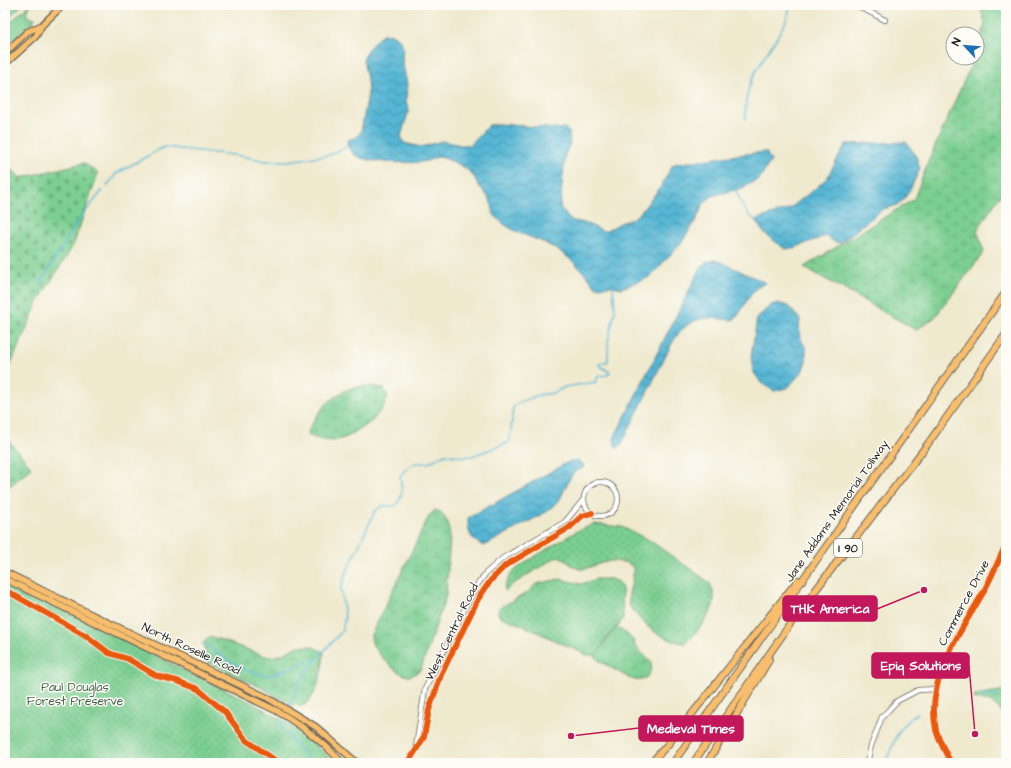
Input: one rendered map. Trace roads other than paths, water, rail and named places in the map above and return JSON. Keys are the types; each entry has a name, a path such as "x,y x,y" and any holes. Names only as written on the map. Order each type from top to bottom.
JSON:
{"highway":[{"name":"Jane Addams Memorial Tollway","path":"673,763 1006,292"},
{"name":"I 90","path":"693,763 798,613 927,445 1006,334"},
{"path":"652,763 842,524"},
{"path":"707,763 798,613"}],"main road":[{"path":"5,64 36,36 42,25 63,5"},
{"path":"5,53 27,32 42,25"},
{"name":"North Roselle Road","path":"5,572 266,697 316,727 357,763"},
{"name":"North Roselle Road","path":"5,579 292,720 317,739 342,763"}],"street":[{"path":"856,5 885,20"},
{"path":"593,483 610,483 617,490 619,495 618,502 612,513 600,516 592,513 585,504 584,499 586,490 593,483"},
{"name":"West Central Road","path":"416,749 425,689 475,588 490,569 503,558 565,522 584,499"},
{"name":"West Central Road","path":"408,763 424,737 429,710 441,675 478,599 491,580 506,565 569,528 582,516 592,513"},
{"name":"Commerce Drive","path":"952,763 941,744 936,729 934,701 938,676 984,591 1006,544"},
{"path":"490,569 495,576"},
{"path":"460,618 467,622"},
{"path":"434,671 441,675"},
{"path":"867,763 871,746 882,717 896,701 918,690 936,689"}],"water":[{"path":"382,34 393,35 400,40 403,48 402,60 407,84 406,102 409,110 401,136 404,143 421,147 442,141 461,145 470,145 489,125 499,124 557,129 565,128 569,132 570,143 565,155 560,207 569,219 585,223 603,231 607,231 620,223 632,219 640,213 660,188 674,164 766,152 771,161 759,179 742,188 712,196 703,204 697,218 682,242 650,277 622,288 611,286 596,287 577,265 566,256 547,244 518,232 498,219 494,213 490,200 469,171 461,166 439,157 424,162 389,162 364,159 358,157 352,152 348,146 347,140 355,138 361,132 368,94 363,60 368,49"},
{"path":"906,142 915,154 920,168 909,192 903,200 895,206 883,209 840,243 835,242 825,236 794,248 785,249 763,232 755,220 789,209 816,188 827,178 846,144"},
{"path":"714,260 766,283 761,285 752,293 736,318 732,320 712,318 698,320 685,327 672,343 621,445 618,448 615,446 614,438 701,267 706,262"},
{"path":"777,303 788,306 800,319 800,334 803,344 806,347 806,361 802,372 787,388 774,391 761,383 753,371 751,357 757,318 771,305"},
{"path":"570,461 579,461 583,464 583,468 574,472 560,499 548,511 484,546 473,538 469,532 468,518"}],"waterway":[{"path":"746,119 746,98 752,78 784,24 790,5"},
{"path":"107,186 116,174 164,147 241,156 266,161 288,161 329,155 347,146"},
{"path":"736,190 745,210 755,220"},
{"path":"40,284 76,223 102,191"},
{"path":"289,705 307,670 342,631 345,618 341,589 344,578 375,511 382,506 395,506 398,503 402,488 400,476 406,469 415,463 428,463 445,454 463,457 472,456 507,443 510,441 513,408 516,404 539,395 554,393 565,387 596,382 598,376 607,375 610,372 599,364 608,361 608,342 615,311 613,286"},
{"path":"202,643 236,665 246,670 265,675 274,674 315,659"},
{"path":"980,697 1006,694"},
{"path":"885,763 897,735 905,723 918,713"},
{"path":"283,720 281,723 290,739 311,763"}],"place":[{"name":"THK America","path":"924,590"},
{"name":"Epiq Solutions","path":"975,734"},
{"name":"Medieval Times","path":"571,736"}],"park label":[{"name":"Paul Douglas Forest Preserve","path":"75,694"}]}
